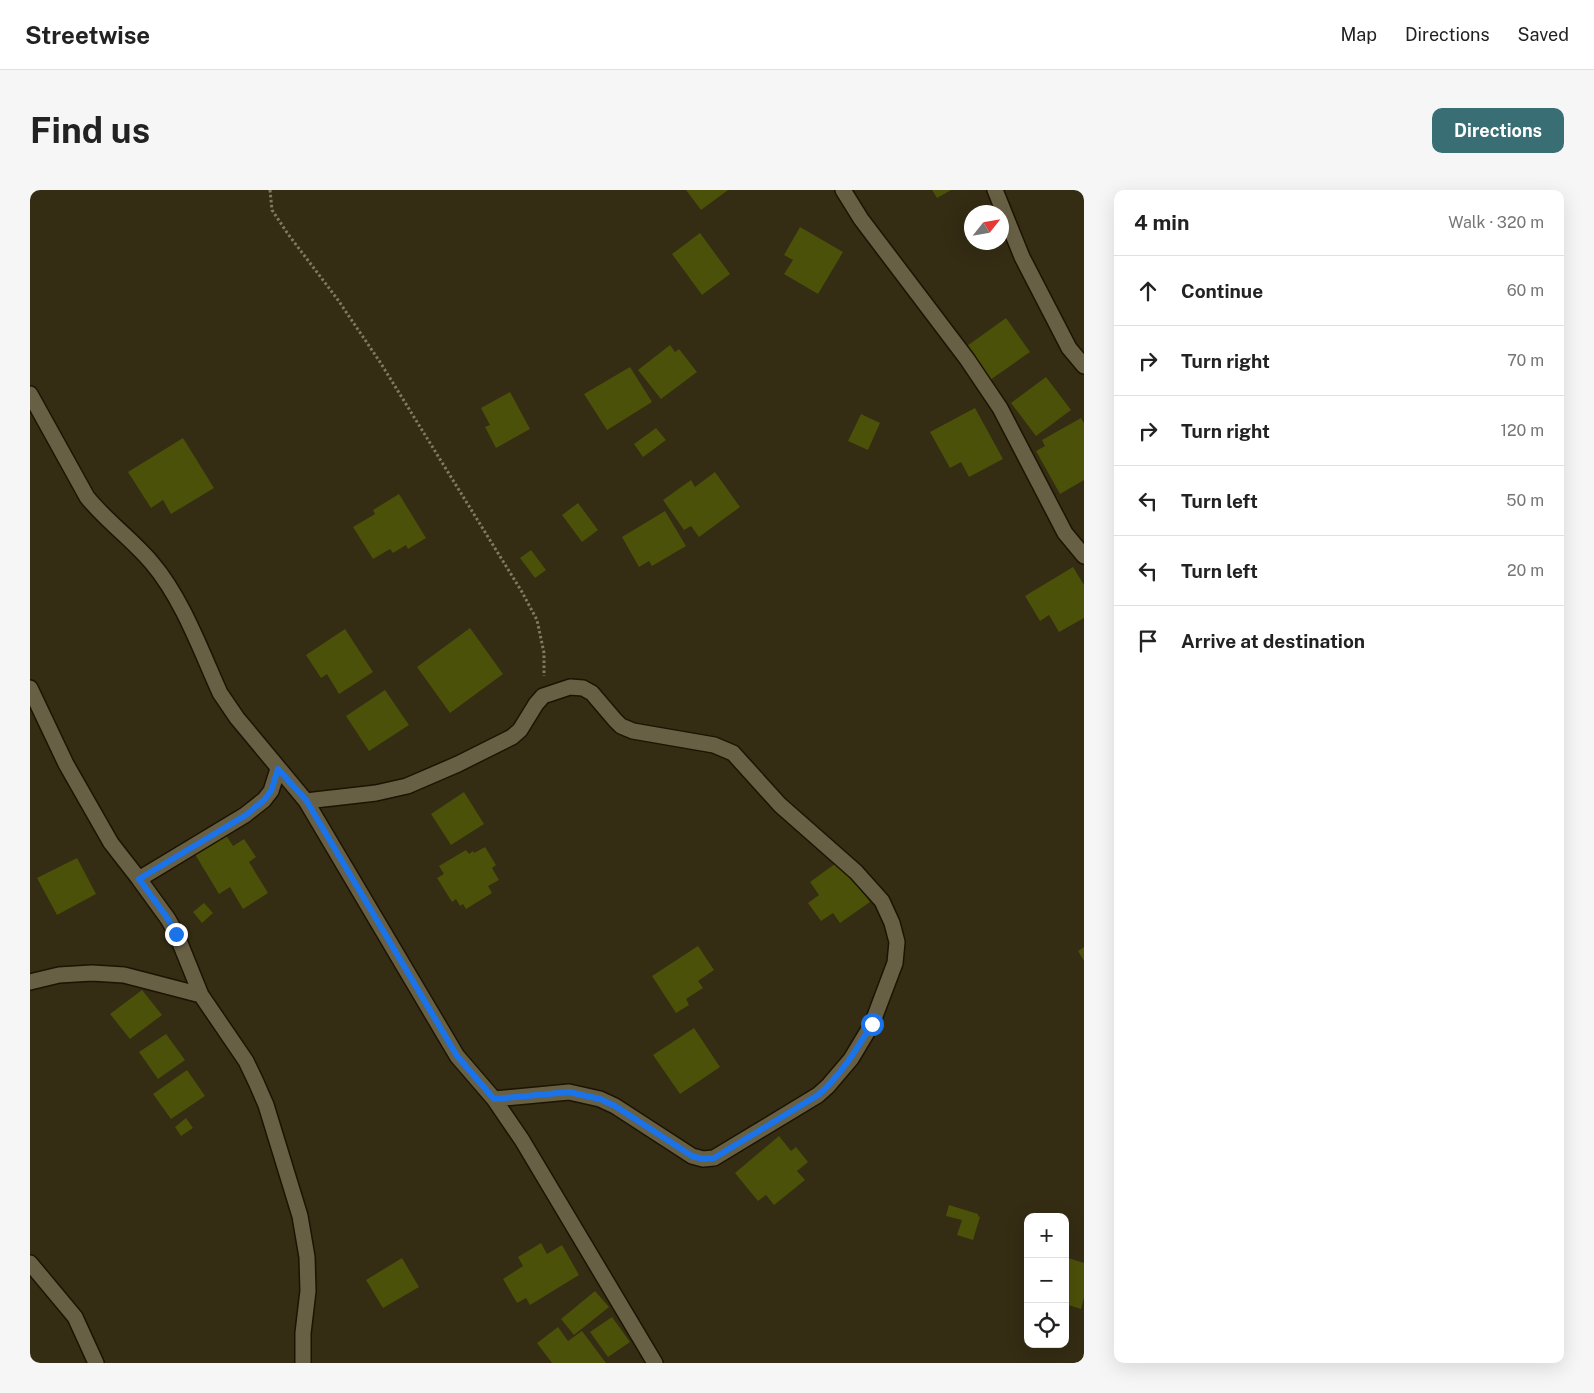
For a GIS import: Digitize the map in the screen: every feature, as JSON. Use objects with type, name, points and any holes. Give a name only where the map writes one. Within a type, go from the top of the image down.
[{"type":"street","points":[[843,190],[861,219],[967,359],[1000,408],[1065,533],[1084,556]]},
{"type":"street","points":[[995,190],[1022,256],[1069,348],[1084,366]]},
{"type":"street","points":[[30,394],[87,497],[152,563],[164,580],[178,603],[224,698],[237,718],[306,800],[457,1056],[494,1099],[522,1140],[655,1363]]},
{"type":"street","points":[[306,800],[396,790],[458,764],[512,736],[520,730],[536,704],[544,696],[570,687],[582,688],[592,693],[622,726],[633,731],[714,745],[733,753],[780,805],[856,872],[882,901],[892,923],[897,942],[895,963],[872,1024],[851,1059],[818,1095],[714,1158],[703,1159],[692,1156],[615,1106],[584,1094],[569,1092],[494,1099]]},
{"type":"street","points":[[30,688],[66,764],[111,843],[168,919],[201,995],[246,1061],[266,1105],[300,1216],[307,1257],[308,1291],[303,1333],[303,1363]]},
{"type":"street","points":[[139,879],[246,815],[264,800],[271,791],[278,769]]},
{"type":"street","points":[[30,982],[60,975],[92,973],[124,975],[201,995]]},
{"type":"street","points":[[30,1263],[75,1317],[96,1363]]},
{"type":"path","points":[[270,190],[272,210],[338,300],[380,362],[522,592],[536,620],[544,653],[544,696]]},
{"type":"building","points":[[686,190],[728,190],[701,210]]},
{"type":"building","points":[[932,190],[951,190],[937,198]]},
{"type":"building","points":[[800,227],[843,252],[818,294],[784,274],[793,260],[784,255]]},
{"type":"building","points":[[700,233],[730,274],[702,295],[672,254]]},
{"type":"building","points":[[1006,318],[1030,352],[990,380],[967,346]]},
{"type":"building","points":[[670,345],[675,352],[679,349],[697,372],[661,399],[638,370]]},
{"type":"building","points":[[630,367],[652,402],[607,430],[584,394]]},
{"type":"building","points":[[1046,377],[1071,410],[1036,436],[1011,403]]},
{"type":"building","points":[[510,392],[530,429],[496,448],[485,427],[490,425],[481,408]]},
{"type":"building","points":[[975,408],[1003,459],[969,477],[961,462],[950,468],[930,432]]},
{"type":"building","points":[[861,414],[880,423],[868,450],[848,441]]},
{"type":"building","points":[[1081,418],[1084,423],[1084,480],[1060,494],[1036,451],[1045,446],[1042,440]]},
{"type":"building","points":[[656,428],[666,440],[643,457],[634,444]]},
{"type":"building","points":[[183,438],[214,488],[171,514],[163,500],[151,508],[128,472]]},
{"type":"building","points":[[715,472],[740,507],[699,537],[691,526],[684,530],[663,500],[691,480],[695,487]]},
{"type":"building","points":[[399,494],[426,538],[408,549],[406,545],[393,553],[390,549],[373,559],[353,527],[375,514],[373,510]]},
{"type":"building","points":[[578,503],[598,530],[582,542],[562,515]]},
{"type":"building","points":[[665,511],[686,546],[652,566],[649,561],[639,567],[622,537]]},
{"type":"building","points":[[531,550],[546,570],[535,578],[520,558]]},
{"type":"building","points":[[1073,567],[1084,585],[1084,618],[1059,632],[1049,615],[1040,621],[1025,596]]},
{"type":"building","points":[[470,628],[503,674],[450,713],[417,667]]},
{"type":"building","points":[[345,629],[373,672],[339,694],[327,674],[321,678],[306,655]]},
{"type":"building","points":[[385,690],[409,725],[369,751],[346,716]]},
{"type":"building","points":[[464,792],[484,824],[451,845],[431,814]]},
{"type":"building","points":[[224,832],[233,846],[244,839],[256,857],[249,862],[268,893],[243,909],[230,887],[219,894],[193,851]]},
{"type":"building","points":[[485,847],[496,865],[492,868],[499,880],[488,886],[492,893],[466,909],[463,904],[460,906],[456,899],[452,902],[437,878],[444,874],[439,866],[466,850],[469,854]]},
{"type":"building","points":[[77,858],[96,894],[57,915],[37,878]]},
{"type":"building","points":[[839,861],[870,902],[840,923],[833,913],[821,921],[808,903],[819,895],[810,882]]},
{"type":"building","points":[[204,903],[213,913],[202,923],[193,912]]},
{"type":"building","points":[[698,946],[714,970],[698,981],[703,988],[686,999],[689,1005],[676,1013],[652,976]]},
{"type":"building","points":[[1084,947],[1084,961],[1078,951]]},
{"type":"building","points":[[142,990],[162,1015],[130,1039],[110,1014]]},
{"type":"building","points":[[694,1028],[720,1067],[680,1094],[653,1055]]},
{"type":"building","points":[[166,1034],[185,1060],[158,1079],[139,1052]]},
{"type":"building","points":[[187,1070],[205,1096],[171,1119],[153,1094]]},
{"type":"building","points":[[186,1118],[193,1128],[181,1136],[175,1127]]},
{"type":"building","points":[[779,1136],[791,1151],[796,1147],[808,1162],[797,1171],[805,1180],[774,1205],[766,1195],[758,1201],[735,1173]]},
{"type":"building","points":[[949,1205],[978,1214],[980,1217],[973,1240],[957,1235],[962,1220],[946,1216]]},
{"type":"building","points":[[541,1243],[547,1254],[562,1245],[579,1275],[530,1305],[526,1298],[517,1303],[503,1279],[523,1266],[518,1257]]},
{"type":"building","points":[[402,1258],[419,1287],[383,1308],[366,1280]]},
{"type":"building","points":[[1069,1258],[1084,1263],[1084,1297],[1081,1309],[1069,1305]]},
{"type":"building","points":[[595,1291],[609,1307],[574,1335],[561,1319]]},
{"type":"building","points":[[612,1317],[630,1342],[608,1357],[590,1332]]},
{"type":"building","points":[[558,1327],[568,1341],[582,1331],[606,1363],[552,1363],[537,1343]]},
{"type":"route","points":[[176,934],[168,919],[139,879],[246,815],[264,800],[271,791],[278,769],[306,800],[457,1056],[494,1099],[569,1092],[584,1094],[615,1106],[692,1156],[703,1159],[714,1158],[818,1095],[851,1059],[872,1024]]}]
